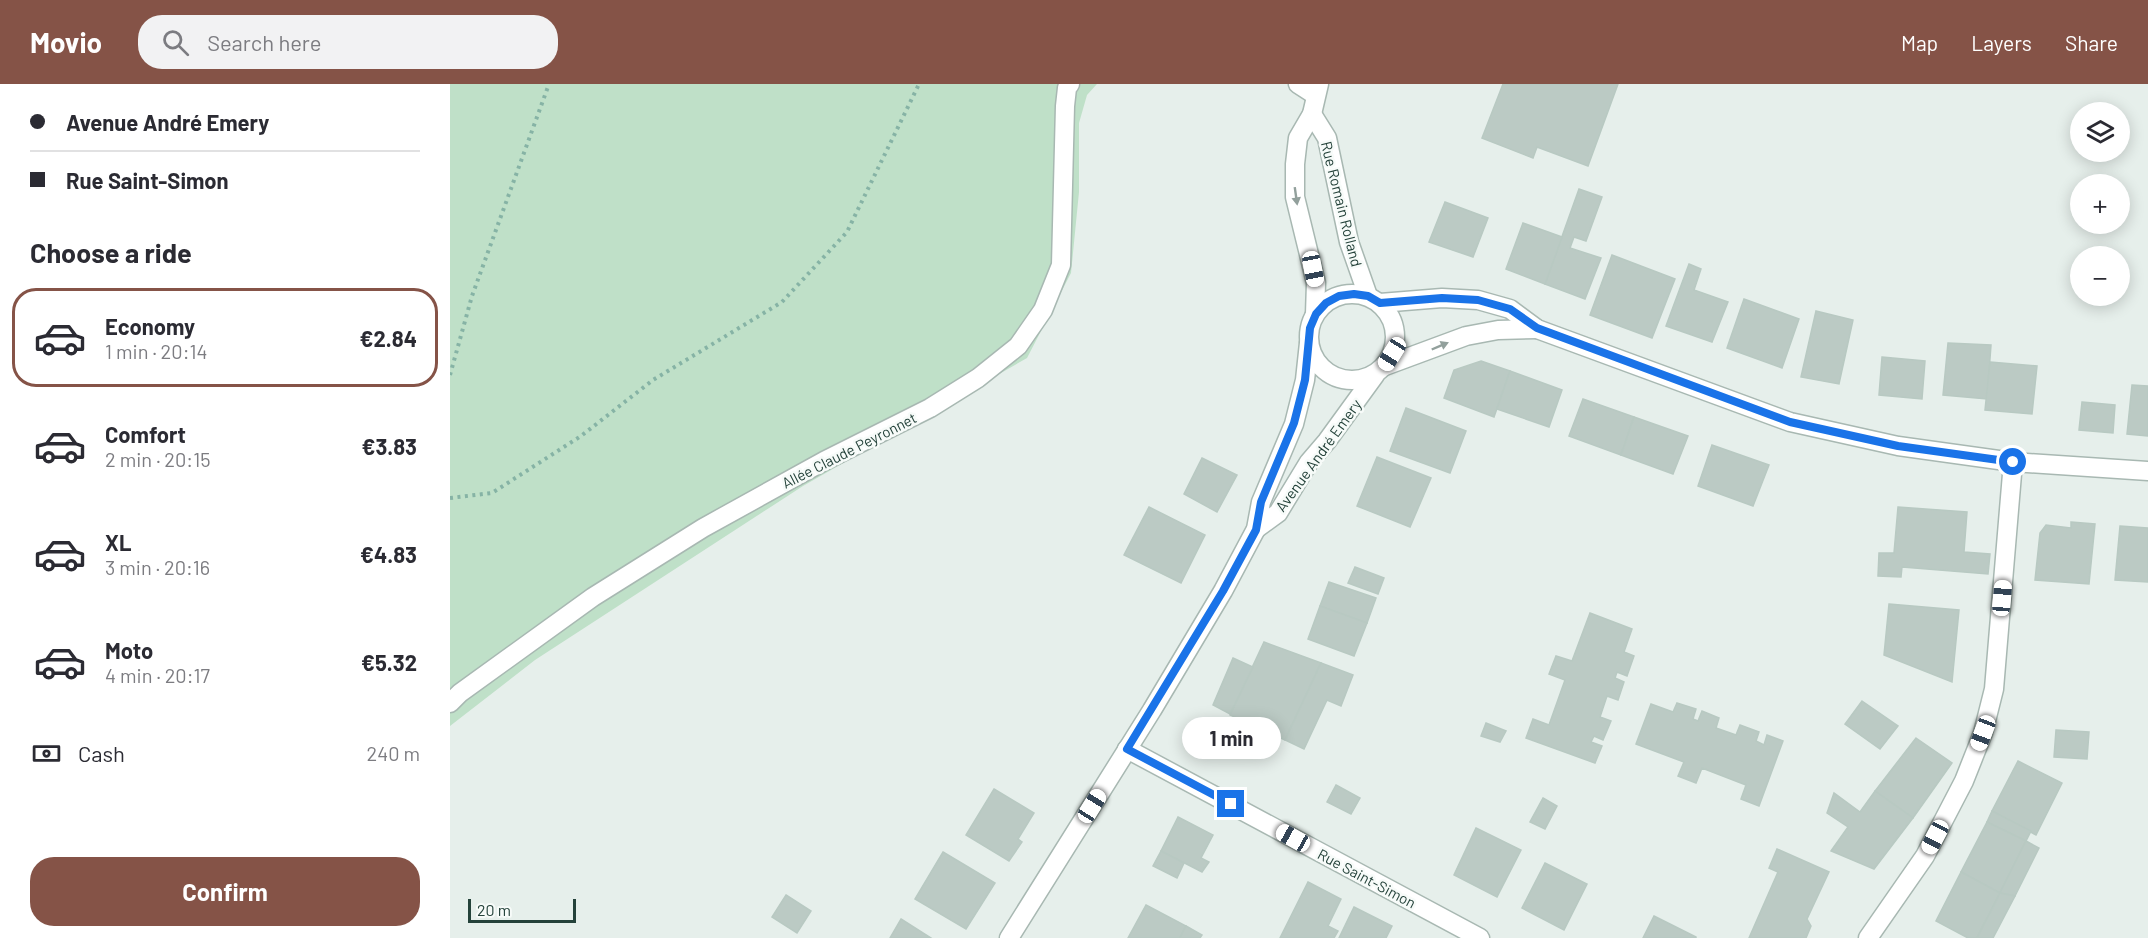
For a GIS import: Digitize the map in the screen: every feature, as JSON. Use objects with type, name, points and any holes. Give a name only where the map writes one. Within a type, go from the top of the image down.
[{"type":"street","name":"Allée Claude Peyronnet","points":[[450,702],[593,597],[703,528],[824,461],[930,408],[978,378],[1018,346],[1043,310],[1061,265],[1065,106],[1067,88],[1070,84]]},
{"type":"street","points":[[1298,84],[1317,89]]},
{"type":"street","name":"Rue Romain Rolland","points":[[1316,314],[1316,283],[1295,196],[1294,164],[1298,138],[1312,114],[1317,89]]},
{"type":"street","name":"Rue Romain Rolland","points":[[1312,114],[1326,138],[1349,242],[1374,300]]},
{"type":"street","points":[[1537,328],[1498,330],[1466,336],[1362,379],[1348,381],[1335,377],[1322,369],[1313,357],[1309,343],[1310,328],[1316,314],[1326,303],[1339,296],[1354,294],[1374,300],[1442,298],[1478,300],[1510,309],[1537,328],[1790,422],[1898,446],[2013,462],[2148,471]]},
{"type":"street","points":[[1374,300],[1389,314],[1395,334],[1392,354],[1380,370]]},
{"type":"street","name":"Avenue André Emery","points":[[1009,938],[1223,591],[1256,530],[1261,502],[1294,423],[1305,380],[1309,343]]},
{"type":"street","name":"Avenue André Emery","points":[[1256,530],[1278,513],[1309,462],[1340,425],[1380,370]]},
{"type":"street","points":[[1868,938],[1925,856],[1964,781],[1983,733],[1994,689],[2013,462]]},
{"type":"street","name":"Rue Saint-Simon","points":[[1127,749],[1480,938]]},
{"type":"path","points":[[450,375],[472,296],[549,84]]},
{"type":"path","points":[[450,498],[492,493],[581,436],[653,380],[782,302],[847,232],[919,84]]},
{"type":"green space","points":[[450,84],[1097,84],[1087,95],[1079,123],[1079,192],[1071,273],[1027,358],[803,486],[535,660],[450,726]]},
{"type":"building","points":[[1503,84],[1618,84],[1588,166],[1537,147],[1533,158],[1482,138]]},
{"type":"building","points":[[1579,189],[1602,197],[1586,241],[1574,237],[1570,248],[1601,258],[1585,299],[1545,284]]},
{"type":"building","points":[[1445,202],[1488,218],[1473,257],[1429,242]]},
{"type":"building","points":[[1523,223],[1562,237],[1545,284],[1506,269]]},
{"type":"building","points":[[1612,255],[1675,279],[1652,338],[1590,315]]},
{"type":"building","points":[[1689,264],[1701,269],[1694,290],[1728,302],[1712,342],[1666,326]]},
{"type":"building","points":[[1744,299],[1799,319],[1782,368],[1727,348]]},
{"type":"building","points":[[1816,311],[1853,320],[1839,384],[1801,377]]},
{"type":"building","points":[[1948,343],[1991,345],[1987,399],[1943,395]]},
{"type":"building","points":[[1882,357],[1925,361],[1922,399],[1879,395]]},
{"type":"building","points":[[1481,361],[1510,371],[1494,417],[1444,398],[1454,370]]},
{"type":"building","points":[[1990,362],[2037,366],[2032,414],[1985,410]]},
{"type":"building","points":[[1510,371],[1562,390],[1549,427],[1497,409]]},
{"type":"building","points":[[2132,385],[2148,386],[2148,436],[2127,434]]},
{"type":"building","points":[[1583,399],[1634,417],[1621,455],[1569,436]]},
{"type":"building","points":[[2082,402],[2115,405],[2113,433],[2079,430]]},
{"type":"building","points":[[1406,408],[1466,431],[1450,473],[1390,451]]},
{"type":"building","points":[[1634,417],[1688,436],[1673,474],[1621,455]]},
{"type":"building","points":[[1712,445],[1769,465],[1753,506],[1698,486]]},
{"type":"building","points":[[1377,457],[1431,478],[1410,527],[1357,506]]},
{"type":"building","points":[[1202,458],[1237,475],[1217,512],[1184,494]]},
{"type":"building","points":[[1149,507],[1205,535],[1181,583],[1124,555]]},
{"type":"building","points":[[1898,507],[1967,512],[1964,552],[1990,554],[1988,574],[1902,567],[1901,577],[1878,576],[1879,553],[1894,553]]},
{"type":"building","points":[[2071,522],[2095,524],[2089,584],[2035,580],[2040,533],[2046,525],[2071,528]]},
{"type":"building","points":[[2120,526],[2148,528],[2148,582],[2115,580]]},
{"type":"building","points":[[1355,567],[1384,578],[1378,594],[1348,583]]},
{"type":"building","points":[[1329,582],[1376,598],[1367,623],[1320,606]]},
{"type":"building","points":[[1889,604],[1959,610],[1952,682],[1884,655]]},
{"type":"building","points":[[1320,606],[1367,623],[1354,656],[1308,639]]},
{"type":"building","points":[[1590,613],[1632,629],[1624,652],[1634,656],[1627,676],[1617,672],[1615,678],[1624,682],[1618,700],[1607,696],[1600,717],[1611,721],[1603,740],[1594,736],[1591,742],[1602,746],[1595,763],[1526,738],[1533,719],[1549,725],[1565,680],[1549,674],[1556,656],[1572,661]]},
{"type":"building","points":[[1264,642],[1321,663],[1285,740],[1230,715]]},
{"type":"building","points":[[1233,658],[1253,667],[1230,714],[1213,705]]},
{"type":"building","points":[[1321,663],[1353,675],[1341,706],[1327,700],[1304,749],[1285,740]]},
{"type":"building","points":[[1862,701],[1898,726],[1880,749],[1845,724]]},
{"type":"building","points":[[1677,703],[1696,709],[1693,719],[1698,721],[1702,711],[1719,718],[1716,728],[1736,735],[1740,725],[1759,732],[1756,741],[1764,745],[1767,735],[1783,741],[1759,806],[1741,799],[1746,785],[1702,768],[1696,783],[1678,776],[1684,762],[1636,744],[1651,704],[1673,712]]},
{"type":"building","points":[[1486,723],[1506,731],[1500,742],[1481,736]]},
{"type":"building","points":[[2056,730],[2089,732],[2087,759],[2054,757]]},
{"type":"building","points":[[1916,738],[1952,763],[1913,818],[1875,791]]},
{"type":"building","points":[[2018,761],[2062,783],[2036,835],[1992,811]]},
{"type":"building","points":[[1336,785],[1360,798],[1351,814],[1327,802]]},
{"type":"building","points":[[994,789],[1034,813],[1018,839],[1022,842],[1009,861],[966,835]]},
{"type":"building","points":[[1875,791],[1913,818],[1874,869],[1831,851],[1848,827],[1827,813],[1834,793],[1860,812]]},
{"type":"building","points":[[1543,798],[1557,806],[1545,829],[1530,822]]},
{"type":"building","points":[[1992,811],[2031,831],[2026,841],[1987,822]]},
{"type":"building","points":[[1178,817],[1213,835],[1201,858],[1209,862],[1202,872],[1161,851]]},
{"type":"building","points":[[1987,822],[2026,841],[2000,893],[1961,872]]},
{"type":"building","points":[[1476,828],[1521,850],[1497,897],[1454,875]]},
{"type":"building","points":[[2026,841],[2039,848],[2015,896],[2000,893]]},
{"type":"building","points":[[1777,849],[1829,872],[1807,919],[1811,926],[1806,938],[1749,938],[1778,872],[1769,868]]},
{"type":"building","points":[[1161,851],[1184,863],[1177,878],[1153,866]]},
{"type":"building","points":[[943,852],[995,883],[966,929],[915,899]]},
{"type":"building","points":[[1545,863],[1587,884],[1564,930],[1522,908]]},
{"type":"building","points":[[1961,872],[2000,893],[1977,938],[1968,938],[1936,921]]},
{"type":"building","points":[[1308,882],[1341,899],[1328,926],[1338,931],[1334,938],[1280,938]]},
{"type":"building","points":[[2000,893],[2015,896],[1993,938],[1977,938]]},
{"type":"building","points":[[786,895],[811,911],[797,933],[772,917]]},
{"type":"building","points":[[1146,905],[1186,926],[1180,938],[1128,938]]},
{"type":"building","points":[[1354,907],[1392,926],[1386,938],[1339,938]]},
{"type":"building","points":[[1654,916],[1696,937],[1696,938],[1643,938]]},
{"type":"building","points":[[901,919],[931,938],[890,938]]},
{"type":"building","points":[[1186,926],[1202,935],[1200,938],[1180,938]]},
{"type":"route","points":[[1231,804],[1127,749],[1223,591],[1256,530],[1261,502],[1294,423],[1305,380],[1310,328],[1316,314],[1326,303],[1339,296],[1354,294],[1368,296],[1380,303],[1442,298],[1478,300],[1510,309],[1537,328],[1790,422],[1898,446],[2013,462]]}]
